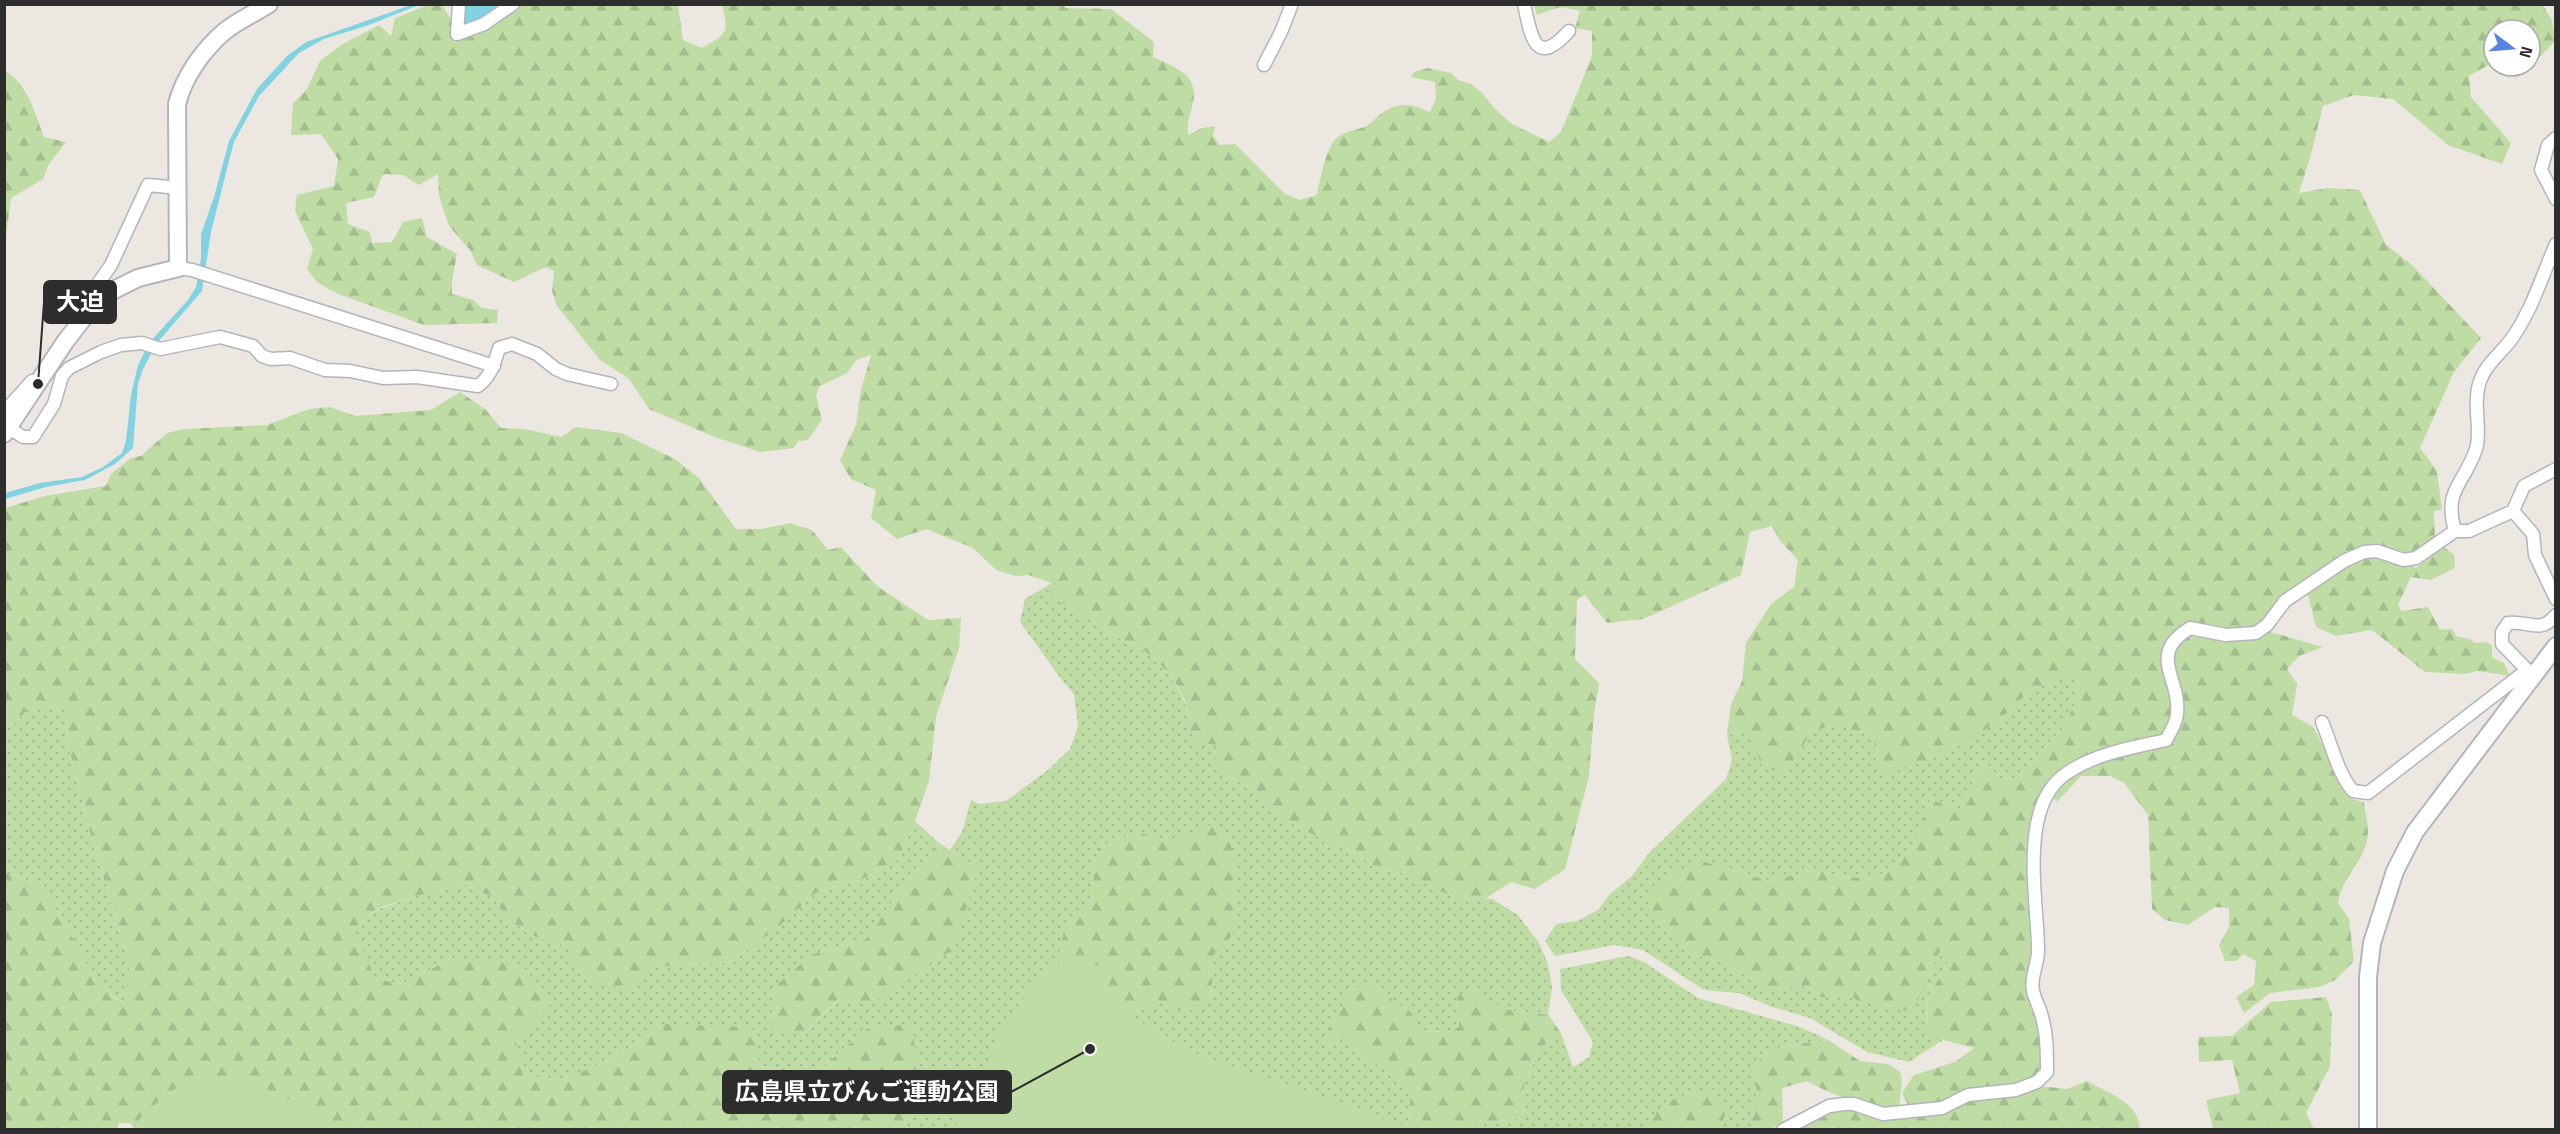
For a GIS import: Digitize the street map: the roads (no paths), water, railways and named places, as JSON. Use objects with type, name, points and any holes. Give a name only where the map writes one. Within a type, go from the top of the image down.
[{"type":"street","points":[[178,268],[177,104],[182,85],[196,64],[226,30],[269,4]]},
{"type":"street","points":[[459,4],[457,34],[484,24],[513,4]]},
{"type":"street","points":[[1264,65],[1292,4]]},
{"type":"street","points":[[1524,4],[1532,40],[1538,47],[1545,49],[1557,45],[1569,31]]},
{"type":"street","points":[[2556,138],[2548,145],[2542,158],[2541,170],[2556,199]]},
{"type":"street","points":[[4,412],[37,375],[111,264],[147,185],[179,188]]},
{"type":"street","points":[[2455,531],[2450,514],[2450,502],[2477,448],[2476,394],[2481,377],[2490,362],[2510,340],[2523,318],[2556,244]]},
{"type":"street","points":[[494,366],[192,270],[178,268],[138,278],[106,294],[92,307],[65,342],[6,429],[23,437],[33,437],[54,404],[62,376],[69,368],[101,352],[121,345],[142,343],[160,349],[220,337],[252,346],[262,356],[271,359],[290,358],[325,370],[350,371],[383,378],[417,376],[478,386],[486,379],[494,366],[499,348],[512,344],[537,354],[556,369],[567,374],[611,384]]},
{"type":"street","points":[[1783,1130],[1829,1106],[1854,1104],[1883,1113],[1921,1111],[1942,1108],[1968,1095],[2016,1090],[2037,1082],[2048,1072],[2042,1016],[2033,991],[2032,977],[2038,954],[2033,845],[2038,822],[2048,792],[2065,774],[2114,752],[2166,740],[2174,727],[2177,711],[2167,659],[2169,646],[2179,635],[2190,628],[2226,635],[2256,633],[2267,625],[2285,601],[2344,561],[2364,552],[2377,551],[2404,560],[2416,558],[2455,531],[2469,531],[2513,510],[2524,486],[2556,469]]},
{"type":"street","points":[[2513,510],[2533,534],[2535,555],[2556,599]]},
{"type":"street","points":[[2530,673],[2502,644],[2502,632],[2508,623],[2516,622],[2538,627],[2549,623],[2556,615]]},
{"type":"street","points":[[2368,1130],[2368,977],[2372,943],[2395,871],[2415,832],[2530,673],[2556,646]]},
{"type":"street","points":[[2322,722],[2342,778],[2353,791],[2368,793],[2530,673]]},
{"type":"water","points":[[411,5],[419,5],[369,25],[324,39],[299,53],[259,96],[234,142],[211,232],[202,291],[157,343],[143,369],[138,384],[133,448],[115,464],[85,480],[46,487],[5,499],[5,493],[40,483],[82,477],[103,467],[122,453],[138,365],[149,343],[188,300],[196,287],[201,258],[201,234],[229,141],[257,89],[287,56],[306,42]]},
{"type":"water","points":[[463,5],[500,5],[483,17],[464,24]]},
{"type":"place","name":"大迫","points":[[38,384]]},
{"type":"place","name":"広島県立びんご運動公園","points":[[1090,1049]]}]
